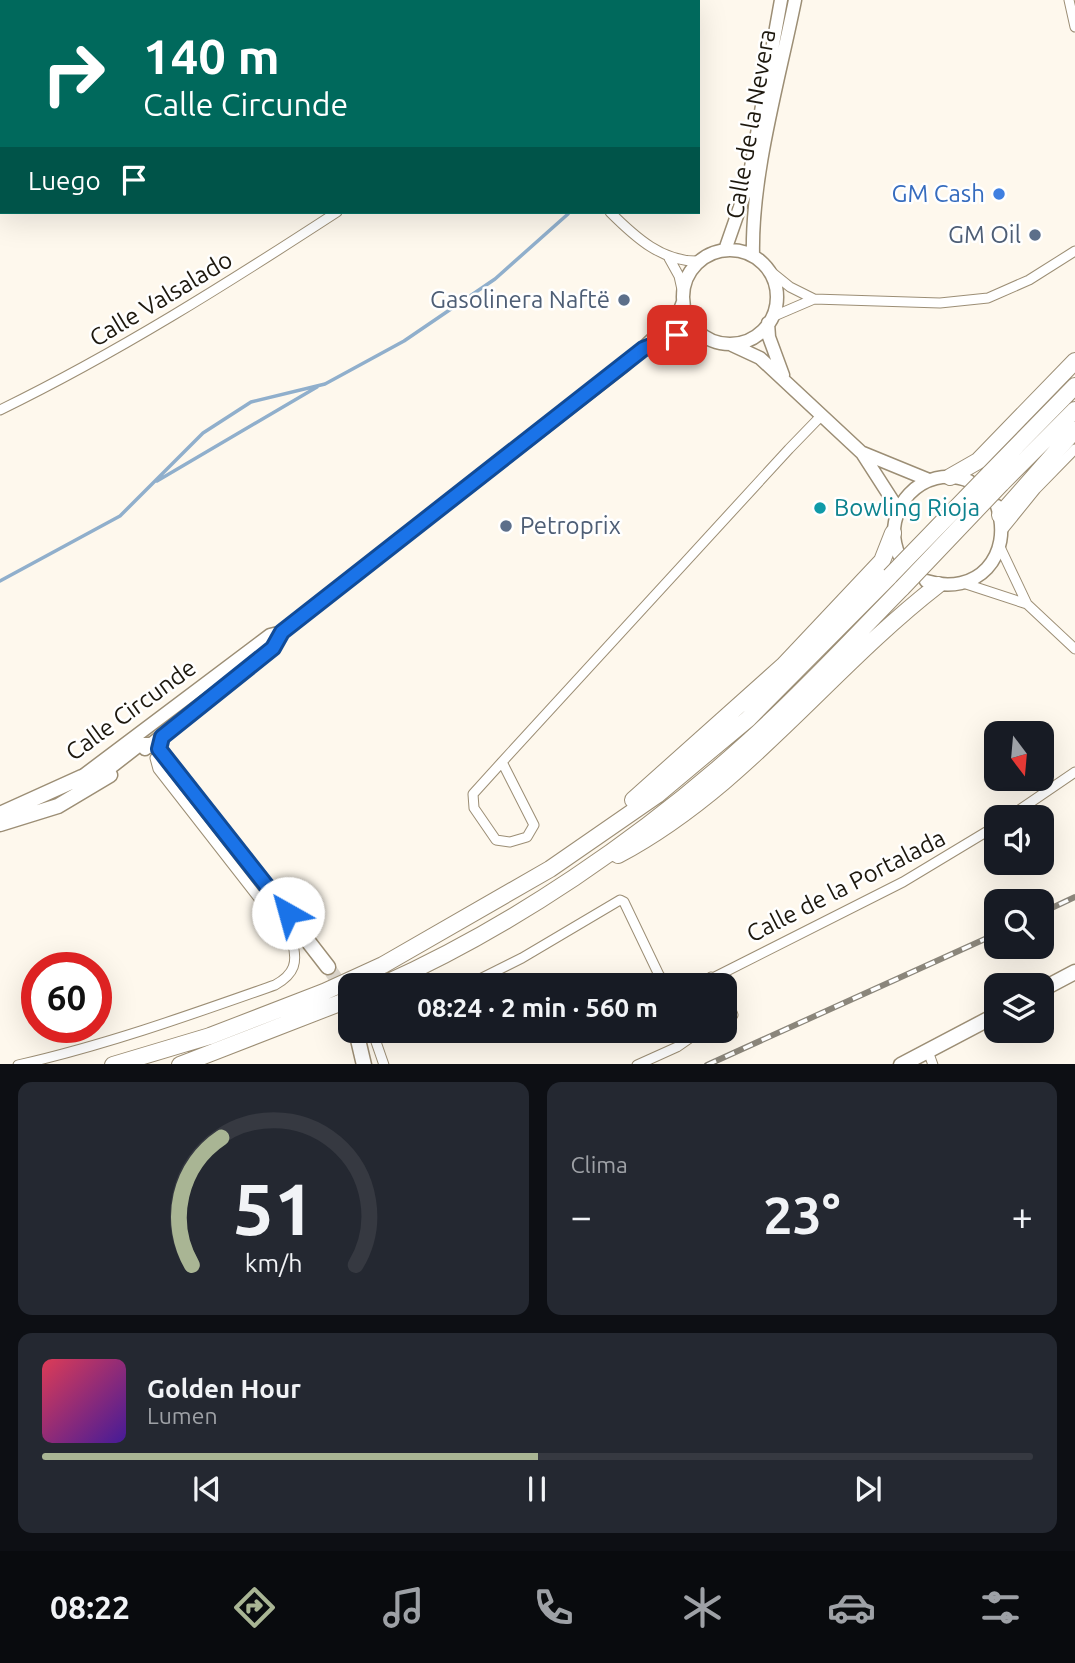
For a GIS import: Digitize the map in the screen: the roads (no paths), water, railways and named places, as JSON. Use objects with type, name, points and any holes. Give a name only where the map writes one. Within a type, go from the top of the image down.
[{"type":"highway","points":[[950,477],[978,461],[1075,361]]},
{"type":"highway","points":[[579,876],[747,742],[902,589],[1075,386]]},
{"type":"highway","points":[[116,1064],[211,1035],[324,992],[383,965],[551,869],[610,829],[691,767],[780,690],[890,576],[1075,410]]},
{"type":"highway","points":[[1000,517],[1075,430]]},
{"type":"highway","points":[[512,890],[647,789],[784,665],[882,561],[893,533]]},
{"type":"highway","points":[[406,973],[463,944],[649,838],[706,796],[789,724],[932,583]]},
{"type":"highway","points":[[183,1064],[338,1004]]},
{"type":"main road","name":"Calle de la Nevera","points":[[724,250],[748,184],[782,0]]},
{"type":"main road","name":"Calle de la Nevera","points":[[754,256],[752,224],[758,186],[795,0]]},
{"type":"main road","points":[[786,382],[769,337],[770,320],[777,295],[769,271],[754,256],[724,250],[700,261],[691,270],[683,298],[687,315],[703,335],[760,358],[862,453],[898,509]]},
{"type":"main road","name":"Calle Circunde","points":[[0,824],[58,806],[153,751],[273,648],[282,632],[643,349],[678,314],[683,298]]},
{"type":"main road","points":[[729,344],[755,337],[770,320]]},
{"type":"main road","name":"Calle Circunde","points":[[643,349],[677,335],[693,332],[703,335]]},
{"type":"main road","points":[[862,453],[929,480]]},
{"type":"main road","points":[[899,555],[893,533],[898,509],[911,492],[929,480],[950,477],[969,481]]},
{"type":"main road","points":[[932,583],[963,583],[979,576],[992,563],[1000,547],[1000,517]]},
{"type":"main road","name":"Calle Circunde","points":[[0,814],[82,777],[270,635],[282,632]]},
{"type":"main road","points":[[153,751],[154,734],[186,707],[198,690]]},
{"type":"main road","points":[[82,777],[102,773],[138,745],[153,751],[328,967]]},
{"type":"main road","points":[[1054,983],[1075,972]]},
{"type":"main road","points":[[905,1064],[931,1058],[984,1023]]},
{"type":"main road","points":[[354,1043],[355,1064]]},
{"type":"main road","points":[[360,1045],[364,1064]]},
{"type":"street","points":[[1069,0],[1075,27]]},
{"type":"street","name":"Calle Valsalado","points":[[0,410],[67,377],[253,267],[334,214]]},
{"type":"street","points":[[612,214],[629,230],[669,258],[679,276],[683,298]]},
{"type":"street","points":[[769,271],[790,287],[814,299],[968,302],[1008,291],[1075,251]]},
{"type":"street","points":[[669,258],[700,261]]},
{"type":"street","points":[[770,320],[814,299]]},
{"type":"street","points":[[502,762],[534,825],[527,837],[510,842],[496,840],[474,808],[473,794],[502,762],[821,416]]},
{"type":"street","points":[[1000,517],[1036,489],[1075,449]]},
{"type":"street","points":[[1000,547],[1027,604],[1075,649]]},
{"type":"street","points":[[963,583],[1027,604]]},
{"type":"street","points":[[23,1064],[75,1053],[141,1032],[275,985],[290,977],[296,955],[292,941],[158,769],[153,751]]},
{"type":"street","points":[[1027,805],[1075,772]]},
{"type":"street","name":"Calle de la Portalada","points":[[719,973],[903,882],[984,833]]},
{"type":"street","points":[[492,973],[620,900],[624,902],[658,973]]},
{"type":"street","points":[[376,1043],[384,1064]]},
{"type":"street","points":[[639,1064],[683,1043]]},
{"type":"waterway","points":[[0,581],[120,516],[203,433],[251,402],[325,384],[404,341],[495,279],[568,214]]},
{"type":"waterway","points":[[157,481],[317,387]]},
{"type":"tunnel","points":[[328,967],[338,982]]},
{"type":"railway","points":[[1054,907],[1075,897]]},
{"type":"railway","points":[[709,1064],[984,939]]},
{"type":"place","name":"GM Cash","points":[[999,194]]},
{"type":"place","name":"GM Oil","points":[[1035,235]]},
{"type":"place","name":"Gasolinera Naftë","points":[[624,300]]},
{"type":"place","name":"Bowling Rioja","points":[[820,508]]},
{"type":"place","name":"Petroprix","points":[[506,526]]}]
